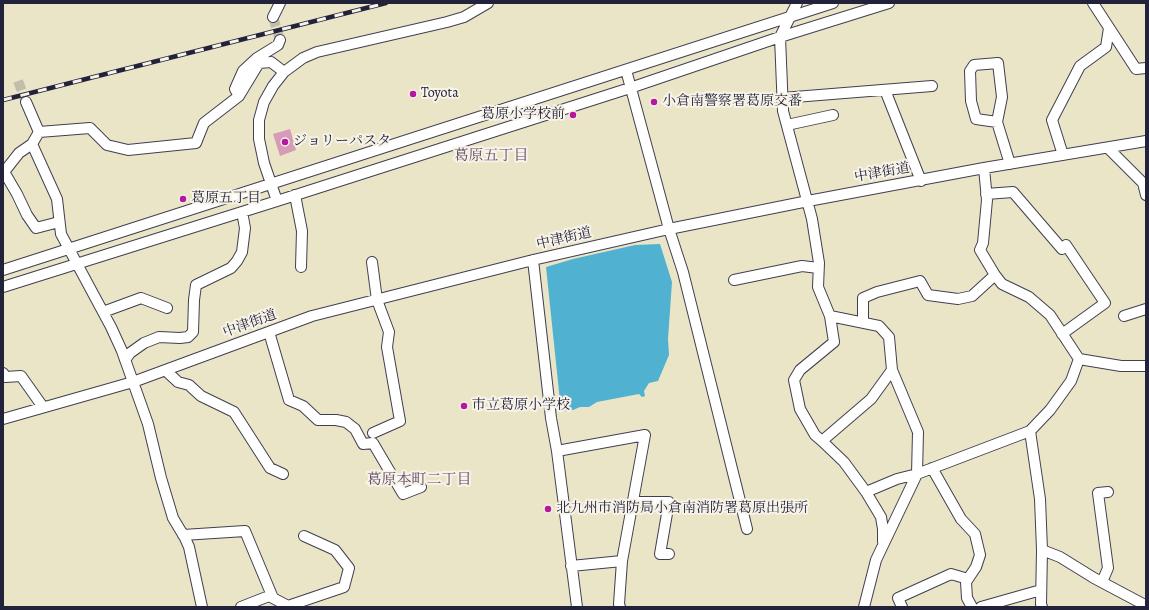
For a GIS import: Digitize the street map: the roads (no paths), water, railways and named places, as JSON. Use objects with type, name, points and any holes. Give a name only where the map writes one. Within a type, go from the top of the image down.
[{"type":"street","points":[[273,17],[280,3]]},
{"type":"street","points":[[277,201],[264,163],[259,139],[259,120],[264,102],[273,86],[284,72],[303,58],[317,52],[447,22],[464,17],[488,3]]},
{"type":"street","points":[[796,3],[780,36],[783,111],[812,219],[818,268],[818,287],[830,316],[834,342],[800,370],[794,380],[800,409],[815,435],[844,462],[866,492],[881,517],[883,546]]},
{"type":"street","points":[[3,270],[833,3]]},
{"type":"street","points":[[3,287],[630,88],[780,36],[889,3]]},
{"type":"street","points":[[1093,3],[1136,69],[1146,68]]},
{"type":"street","points":[[1063,154],[1052,120],[1080,66],[1106,47],[1109,28]]},
{"type":"street","points":[[239,96],[235,90],[243,71],[257,58],[278,46],[280,40]]},
{"type":"street","points":[[39,132],[90,128],[107,145],[128,150],[196,143],[204,123],[239,96],[259,63],[271,62],[284,72]]},
{"type":"street","points":[[997,122],[976,119],[971,101],[970,71],[974,65],[998,63],[1002,97],[997,122],[1010,164]]},
{"type":"street","points":[[626,70],[669,229],[683,272],[747,529]]},
{"type":"street","points":[[782,98],[932,86]]},
{"type":"street","points":[[885,90],[921,181]]},
{"type":"street","points":[[26,102],[39,132]]},
{"type":"street","points":[[787,125],[833,115]]},
{"type":"street","points":[[39,132],[32,144],[19,153],[4,171],[36,228],[59,222]]},
{"type":"street","name":"中津街道","points":[[3,419],[133,382],[312,316],[533,260],[669,229],[808,201],[984,168],[1146,141]]},
{"type":"street","points":[[32,144],[57,199],[61,234],[102,312],[111,326],[125,360],[148,424],[161,478],[173,518],[189,547],[202,607]]},
{"type":"street","points":[[1108,148],[1143,183],[1146,195]]},
{"type":"street","points":[[984,168],[987,200],[983,243],[980,250],[1002,284],[1029,297],[1050,316],[1079,359],[1121,366],[1146,366]]},
{"type":"street","points":[[986,194],[1013,192],[1062,249],[1066,245],[1105,303],[1062,334]]},
{"type":"street","points":[[295,195],[302,231],[301,267]]},
{"type":"street","points":[[125,360],[130,353],[144,343],[159,337],[188,337],[193,332],[196,285],[231,268],[242,252],[245,228],[242,212]]},
{"type":"street","points":[[533,260],[551,418],[557,451],[577,607]]},
{"type":"street","points":[[372,262],[377,300],[389,332],[386,347],[400,421],[373,434]]},
{"type":"street","points":[[734,280],[802,266],[818,268]]},
{"type":"street","points":[[863,323],[863,298],[877,292],[920,281],[928,295],[958,299],[972,296],[995,275]]},
{"type":"street","points":[[102,312],[141,298],[167,308]]},
{"type":"street","points":[[1124,316],[1146,309]]},
{"type":"street","points":[[830,316],[879,326],[889,337],[892,370],[918,432],[917,474],[876,560],[864,607]]},
{"type":"street","points":[[269,332],[289,400],[302,406],[318,420],[336,420],[346,422],[355,429],[363,444],[373,443],[403,494],[421,487]]},
{"type":"street","points":[[866,492],[897,479],[917,474],[1030,431],[1050,410],[1071,381],[1079,359]]},
{"type":"street","points":[[165,370],[178,382],[189,385],[201,396],[234,412],[270,468],[283,474]]},
{"type":"street","points":[[822,441],[871,399],[892,370]]},
{"type":"street","points":[[3,373],[5,377],[21,376],[43,407]]},
{"type":"street","points":[[1030,431],[1040,499],[1042,550],[1040,604],[1042,607]]},
{"type":"street","points":[[557,451],[646,435],[622,561],[620,607]]},
{"type":"street","points":[[932,468],[961,519],[976,534],[980,555],[976,567],[966,582],[967,598],[972,607]]},
{"type":"street","points":[[1102,582],[1108,568],[1098,493],[1108,492]]},
{"type":"street","points":[[633,502],[669,502],[660,554],[669,554]]},
{"type":"street","points":[[183,535],[245,531],[273,598]]},
{"type":"street","points":[[241,607],[269,596],[288,606],[344,587],[349,568],[335,550],[304,536]]},
{"type":"street","points":[[1042,550],[1060,557],[1143,604],[1145,607]]},
{"type":"street","points":[[571,566],[622,561]]},
{"type":"street","points":[[902,607],[898,598],[951,574],[968,579]]},
{"type":"street","points":[[980,607],[1041,590]]},
{"type":"water","points":[[660,244],[672,282],[668,339],[669,355],[658,381],[649,383],[644,391],[645,396],[642,397],[639,394],[597,402],[589,407],[580,407],[573,410],[561,411],[546,267],[573,259],[635,245]]},
{"type":"tunnel","points":[[273,17],[280,40]]},
{"type":"tunnel","points":[[18,81],[26,102]]},
{"type":"railway","points":[[3,100],[386,3]]},
{"type":"place","name":"Toyota","points":[[413,94]]},
{"type":"place","name":"小倉南警察署葛原交番","points":[[654,102]]},
{"type":"place","name":"葛原小学校前","points":[[573,115]]},
{"type":"place","name":"ジョリーパスタ","points":[[285,142]]},
{"type":"place","name":"葛原五丁目","points":[[183,199]]},
{"type":"place","name":"市立葛原小学校","points":[[464,406]]},
{"type":"place","name":"北九州市消防局小倉南消防署葛原出張所","points":[[548,509]]},
{"type":"district","name":"葛原五丁目","points":[[491,156]]},
{"type":"district","name":"葛原本町二丁目","points":[[419,480]]}]
